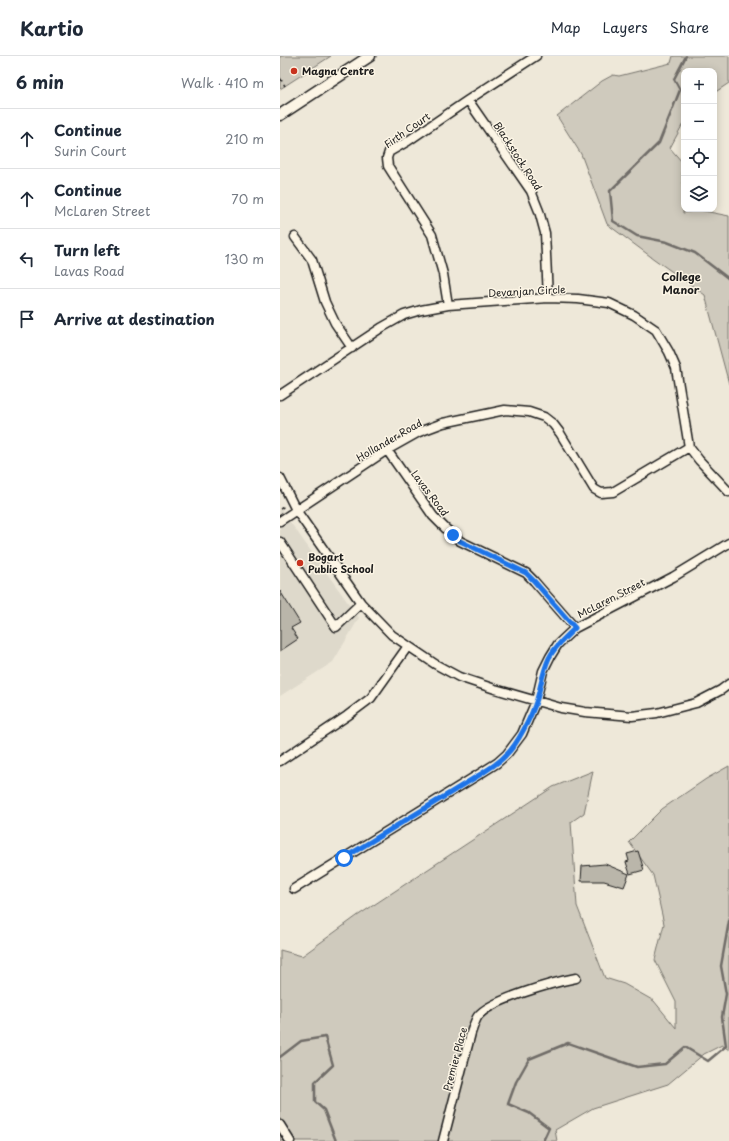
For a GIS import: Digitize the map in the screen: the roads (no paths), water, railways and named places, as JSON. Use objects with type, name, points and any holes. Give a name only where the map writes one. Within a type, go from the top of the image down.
[{"type":"main road","points":[[280,115],[370,56]]},
{"type":"street","name":"Firth Court","points":[[448,305],[443,274],[432,235],[388,166],[387,158],[389,152],[536,56]]},
{"type":"street","name":"Blackstock Road","points":[[468,100],[531,191],[539,211],[545,233],[548,298]]},
{"type":"street","points":[[295,236],[312,260],[325,302],[335,323],[352,348]]},
{"type":"street","name":"Devanjan Circle","points":[[280,395],[381,328],[404,316],[421,310],[448,305],[548,298],[578,299],[609,303],[634,315],[656,330],[669,352],[676,368],[689,446],[699,460],[729,492]]},
{"type":"street","name":"Hollander Road","points":[[280,521],[386,450],[419,432],[443,423],[505,410],[529,412],[544,417],[553,424],[560,432],[594,489],[601,494],[613,492],[689,446]]},
{"type":"street","name":"Lavas Road","points":[[386,450],[433,516],[446,529],[460,541],[526,573],[575,628]]},
{"type":"street","points":[[280,478],[296,510],[361,603],[392,635],[435,664],[459,676],[495,689],[561,708],[585,712],[632,716],[658,713],[696,703],[721,690],[729,684]]},
{"type":"street","points":[[280,542],[336,627],[361,603]]},
{"type":"street","name":"McLaren Street","points":[[294,889],[497,763],[507,754],[522,734],[536,701],[550,657],[558,644],[575,628],[673,577],[729,543]]},
{"type":"street","points":[[280,761],[371,698],[408,646]]},
{"type":"street","name":"Premier Place","points":[[443,1141],[471,1033],[478,1016],[498,1002],[557,982],[576,978]]},
{"type":"street","points":[[280,1125],[290,1141]]},
{"type":"waterway","points":[[686,56],[674,79],[680,90],[659,143],[610,191],[613,221],[637,236],[667,242],[695,253],[729,279]]},
{"type":"waterway","points":[[543,1141],[549,1128],[529,1113],[508,1104],[516,1082],[529,1059],[568,1043],[637,1067],[665,1064],[685,1047],[708,1061],[726,1046],[722,1017],[726,994],[721,966],[729,921]]},
{"type":"waterway","points":[[280,1057],[301,1041],[325,1037],[333,1065],[315,1082],[315,1102],[324,1110],[336,1141]]},
{"type":"place","name":"Magna Centre","points":[[294,71]]},
{"type":"place","name":"Bogart Public School","points":[[300,563]]},
{"type":"district","name":"College Manor","points":[[681,283]]}]
